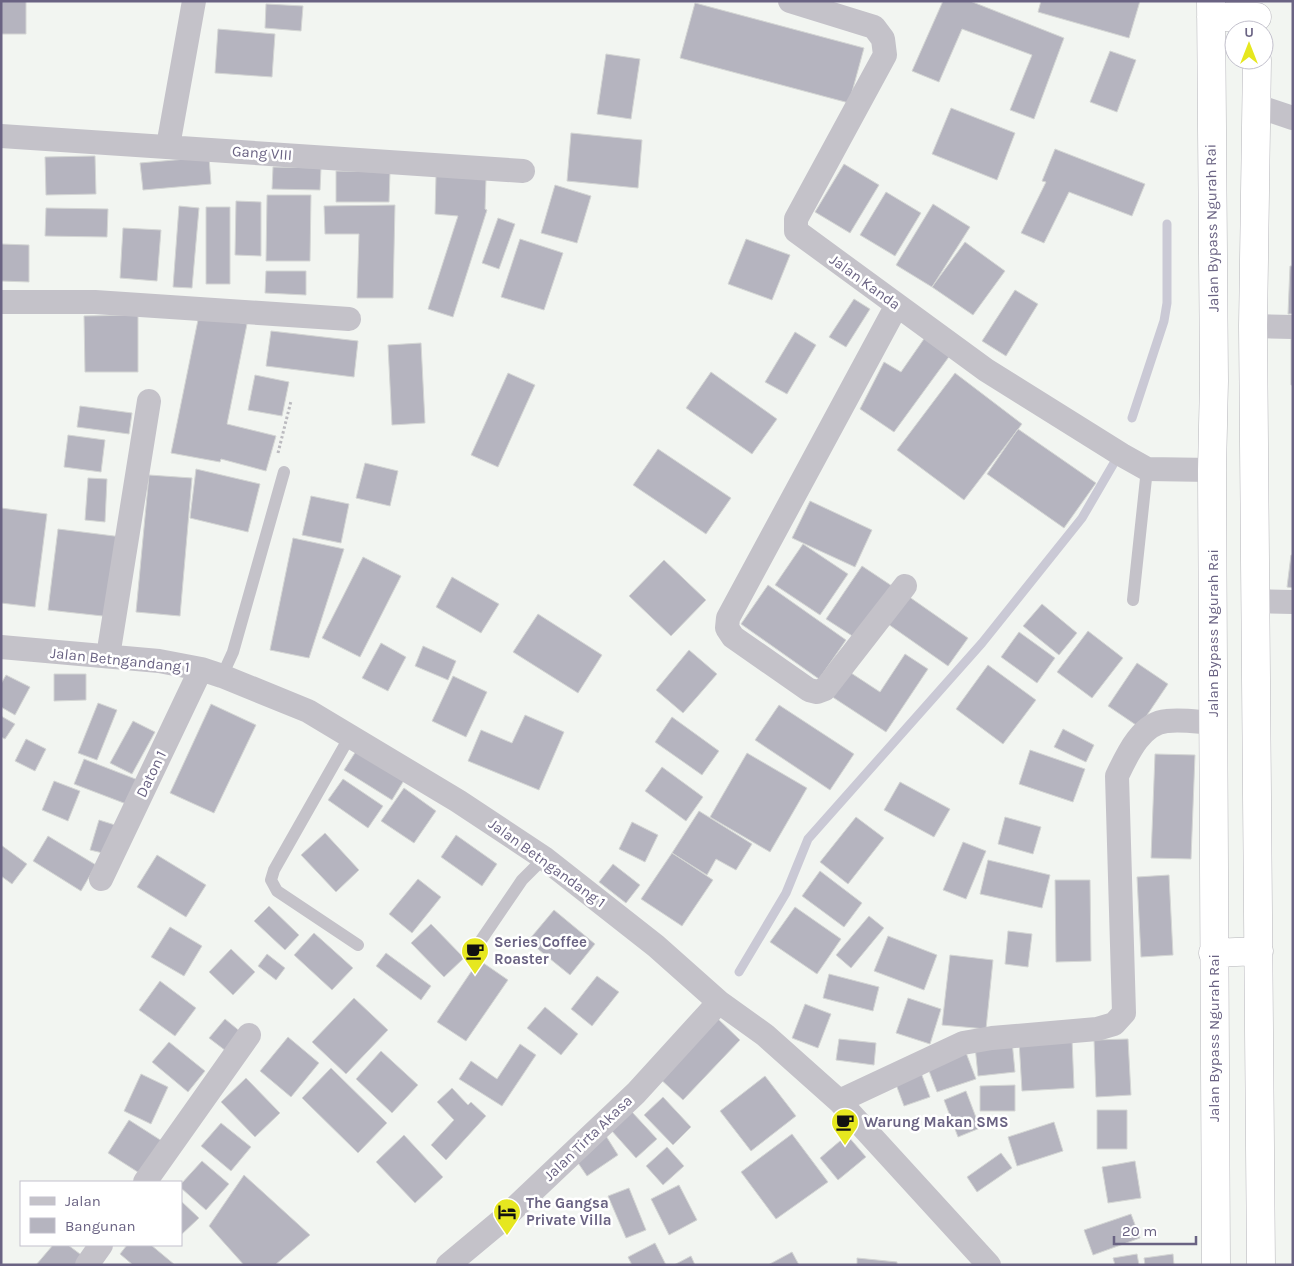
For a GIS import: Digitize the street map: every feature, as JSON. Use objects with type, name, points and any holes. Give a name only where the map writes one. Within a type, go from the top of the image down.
[{"type":"highway","points":[[1211,9],[1257,16]]},
{"type":"highway","name":"Jalan Bypass Ngurah Rai","points":[[1211,9],[1214,381],[1212,470],[1213,953],[1216,1265]]},
{"type":"highway","points":[[1257,70],[1253,326],[1261,1265]]},
{"type":"highway","points":[[1213,953],[1259,951]]},
{"type":"street","points":[[168,146],[194,1]]},
{"type":"street","name":"Jalan Kanda","points":[[790,1],[874,27],[883,39],[885,55],[796,219],[796,231],[986,370],[1147,469]]},
{"type":"street","points":[[1256,106],[1293,118]]},
{"type":"street","name":"Gang VIII","points":[[1,136],[523,171]]},
{"type":"street","points":[[1,302],[96,302],[349,319]]},
{"type":"street","points":[[897,305],[728,618],[727,628],[733,636],[809,690],[817,692],[825,689],[905,586]]},
{"type":"street","points":[[1253,326],[1293,327]]},
{"type":"street","points":[[108,656],[149,401]]},
{"type":"street","points":[[1147,469],[1212,470]]},
{"type":"street","points":[[1255,601],[1293,602]]},
{"type":"street","name":"Jalan Betngandang 1","points":[[1,648],[159,661],[212,673],[308,711],[458,800],[544,858],[656,946],[719,1002],[765,1035],[839,1101],[989,1265]]},
{"type":"street","name":"Daton 1","points":[[101,879],[212,673]]},
{"type":"street","points":[[839,1101],[963,1043],[992,1038],[1097,1029],[1114,1024],[1121,1019],[1124,1013],[1117,776],[1128,752],[1152,725],[1166,721],[1213,723]]},
{"type":"street","name":"Jalan Tirta Akasa","points":[[448,1265],[502,1220],[629,1100],[719,1002]]},
{"type":"street","points":[[146,1181],[249,1035]]},
{"type":"street","points":[[87,1265],[100,1246]]},
{"type":"lane","points":[[1133,600],[1147,469]]},
{"type":"lane","points":[[212,673],[233,652],[284,472]]},
{"type":"lane","points":[[350,736],[274,870],[271,880],[277,891],[358,945]]},
{"type":"lane","points":[[473,952],[522,880],[544,858]]},
{"type":"path","points":[[284,472],[277,456],[290,401]]},
{"type":"building","points":[[1,1],[26,1],[26,34],[1,34]]},
{"type":"building","points":[[943,1],[970,1],[1064,38],[1034,119],[1010,110],[1032,55],[962,29],[939,82],[912,71]]},
{"type":"building","points":[[1041,1],[1140,1],[1129,38],[1038,12]]},
{"type":"building","points":[[695,3],[864,48],[849,103],[680,58]]},
{"type":"building","points":[[266,4],[303,6],[301,31],[265,28]]},
{"type":"building","points":[[218,29],[275,34],[272,77],[215,73]]},
{"type":"building","points":[[1110,51],[1136,60],[1117,112],[1090,102]]},
{"type":"building","points":[[606,54],[640,59],[631,119],[597,114]]},
{"type":"building","points":[[951,108],[1015,133],[997,180],[932,154]]},
{"type":"building","points":[[571,133],[642,140],[638,188],[567,181]]},
{"type":"building","points":[[1055,149],[1145,184],[1132,216],[1069,192],[1044,243],[1021,233],[1046,182],[1042,181]]},
{"type":"building","points":[[95,156],[96,194],[46,195],[45,157]]},
{"type":"building","points":[[209,157],[211,184],[143,190],[140,163]]},
{"type":"building","points":[[844,164],[879,185],[850,233],[815,212]]},
{"type":"building","points":[[273,167],[321,168],[320,190],[272,189]]},
{"type":"building","points":[[336,171],[390,172],[389,202],[336,202]]},
{"type":"building","points":[[436,176],[486,179],[485,209],[487,210],[453,317],[428,309],[458,216],[435,214]]},
{"type":"building","points":[[555,185],[591,196],[577,243],[541,233]]},
{"type":"building","points":[[886,192],[921,213],[895,256],[860,235]]},
{"type":"building","points":[[267,195],[311,195],[310,261],[266,261]]},
{"type":"building","points":[[236,201],[261,202],[261,256],[235,255]]},
{"type":"building","points":[[933,204],[970,227],[932,287],[896,265]]},
{"type":"building","points":[[395,205],[393,298],[357,298],[359,234],[325,234],[324,206]]},
{"type":"building","points":[[179,206],[199,208],[192,288],[173,287]]},
{"type":"building","points":[[206,207],[230,207],[230,284],[206,284]]},
{"type":"building","points":[[46,208],[108,209],[107,237],[45,236]]},
{"type":"building","points":[[498,218],[515,224],[499,269],[482,263]]},
{"type":"building","points":[[123,228],[161,230],[157,281],[120,278]]},
{"type":"building","points":[[520,239],[563,253],[544,310],[501,297]]},
{"type":"building","points":[[746,239],[790,255],[772,300],[728,284]]},
{"type":"building","points":[[965,242],[1005,271],[973,315],[932,287]]},
{"type":"building","points":[[1,244],[29,245],[29,282],[1,281]]},
{"type":"building","points":[[1290,266],[1293,266],[1293,314],[1288,314]]},
{"type":"building","points":[[266,271],[306,271],[306,295],[265,293]]},
{"type":"building","points":[[1015,290],[1038,304],[1006,356],[982,341]]},
{"type":"building","points":[[854,299],[870,309],[846,347],[829,337]]},
{"type":"building","points":[[138,315],[138,372],[85,372],[84,316]]},
{"type":"building","points":[[199,315],[247,324],[227,424],[276,436],[266,471],[221,459],[220,462],[171,453]]},
{"type":"building","points":[[271,331],[358,341],[354,377],[266,366]]},
{"type":"building","points":[[795,332],[816,345],[787,394],[765,382]]},
{"type":"building","points":[[926,336],[951,354],[894,432],[860,409],[884,362],[901,372]]},
{"type":"building","points":[[1291,339],[1293,339],[1293,385],[1291,385]]},
{"type":"building","points":[[421,343],[425,423],[392,425],[388,345]]},
{"type":"building","points":[[711,372],[777,419],[752,454],[686,408]]},
{"type":"building","points":[[508,373],[535,385],[498,467],[471,455]]},
{"type":"building","points":[[955,373],[1022,424],[964,500],[897,450]]},
{"type":"building","points":[[255,375],[289,382],[282,416],[248,410]]},
{"type":"building","points":[[80,406],[132,413],[129,434],[77,427]]},
{"type":"building","points":[[1018,429],[1096,483],[1064,528],[987,474]]},
{"type":"building","points":[[68,435],[105,440],[101,472],[64,467]]},
{"type":"building","points":[[658,449],[731,498],[706,534],[633,485]]},
{"type":"building","points":[[365,463],[398,471],[390,506],[356,498]]},
{"type":"building","points":[[196,469],[260,484],[248,532],[190,518]]},
{"type":"building","points":[[149,475],[192,478],[180,616],[136,612]]},
{"type":"building","points":[[88,478],[107,479],[105,522],[85,520]]},
{"type":"building","points":[[311,496],[349,504],[341,543],[302,535]]},
{"type":"building","points":[[810,501],[872,530],[855,567],[792,538]]},
{"type":"building","points":[[1,508],[47,514],[35,607],[1,603]]},
{"type":"building","points":[[58,529],[122,537],[112,617],[48,610]]},
{"type":"building","points":[[293,538],[344,549],[309,658],[270,650]]},
{"type":"building","points":[[803,544],[848,574],[820,615],[775,585]]},
{"type":"building","points":[[1291,555],[1293,555],[1293,588],[1287,587]]},
{"type":"building","points":[[363,557],[401,576],[360,657],[322,638]]},
{"type":"building","points":[[664,560],[706,600],[671,636],[629,596]]},
{"type":"building","points":[[862,566],[892,586],[857,639],[826,619]]},
{"type":"building","points":[[452,577],[499,604],[481,633],[436,607]]},
{"type":"building","points":[[768,585],[846,640],[819,679],[741,624]]},
{"type":"building","points":[[908,596],[968,638],[948,666],[888,624]]},
{"type":"building","points":[[1042,604],[1077,633],[1059,655],[1023,626]]},
{"type":"building","points":[[538,614],[602,655],[578,693],[513,652]]},
{"type":"building","points":[[1088,631],[1123,658],[1092,698],[1057,672]]},
{"type":"building","points":[[1019,632],[1055,658],[1037,683],[1001,657]]},
{"type":"building","points":[[381,643],[406,657],[388,691],[362,678]]},
{"type":"building","points":[[423,646],[456,661],[448,680],[415,666]]},
{"type":"building","points":[[689,650],[717,674],[683,713],[656,690]]},
{"type":"building","points":[[905,654],[928,669],[886,732],[831,696],[848,671],[880,692]]},
{"type":"building","points":[[1137,663],[1168,684],[1139,727],[1108,706]]},
{"type":"building","points":[[988,665],[1036,700],[1003,744],[956,709]]},
{"type":"building","points":[[54,674],[86,674],[86,700],[54,701]]},
{"type":"building","points":[[6,675],[30,687],[15,715],[1,707],[1,684]]},
{"type":"building","points":[[453,676],[487,692],[466,737],[432,721]]},
{"type":"building","points":[[98,703],[117,710],[97,760],[78,753]]},
{"type":"building","points":[[211,704],[256,725],[214,813],[170,793]]},
{"type":"building","points":[[779,705],[854,754],[830,790],[755,740]]},
{"type":"building","points":[[525,715],[564,732],[539,790],[468,761],[481,730],[512,743]]},
{"type":"building","points":[[1,716],[15,724],[5,739],[1,737]]},
{"type":"building","points":[[672,717],[719,751],[702,775],[655,742]]},
{"type":"building","points":[[133,721],[155,732],[132,774],[110,763]]},
{"type":"building","points":[[1063,729],[1094,745],[1086,762],[1054,747]]},
{"type":"building","points":[[26,739],[46,749],[35,771],[15,761]]},
{"type":"building","points":[[358,748],[406,777],[392,800],[344,770]]},
{"type":"building","points":[[1030,750],[1085,769],[1073,802],[1019,784]]},
{"type":"building","points":[[747,753],[807,788],[770,852],[710,817]]},
{"type":"building","points":[[1155,754],[1195,755],[1191,859],[1151,858]]},
{"type":"building","points":[[84,759],[138,780],[129,805],[74,784]]},
{"type":"building","points":[[662,767],[703,797],[686,821],[645,791]]},
{"type":"building","points":[[343,779],[383,806],[368,828],[328,800]]},
{"type":"building","points":[[54,781],[80,791],[68,821],[42,810]]},
{"type":"building","points":[[900,782],[950,809],[934,837],[884,810]]},
{"type":"building","points":[[404,788],[436,811],[414,843],[381,821]]},
{"type":"building","points":[[699,811],[752,844],[736,870],[716,859],[707,875],[672,853]]},
{"type":"building","points":[[856,817],[884,838],[848,884],[820,862]]},
{"type":"building","points":[[1005,817],[1041,827],[1033,854],[998,844]]},
{"type":"building","points":[[99,820],[115,825],[107,854],[90,850]]},
{"type":"building","points":[[632,822],[658,835],[645,862],[619,849]]},
{"type":"building","points":[[325,833],[359,870],[336,892],[301,855]]},
{"type":"building","points":[[456,835],[497,864],[482,886],[441,857]]},
{"type":"building","points":[[48,836],[96,865],[81,891],[33,861]]},
{"type":"building","points":[[963,842],[986,851],[966,899],[943,890]]},
{"type":"building","points":[[1,845],[27,864],[12,884],[1,876]]},
{"type":"building","points":[[672,853],[713,880],[682,926],[641,899]]},
{"type":"building","points":[[157,855],[206,885],[186,917],[137,887]]},
{"type":"building","points":[[988,860],[1050,875],[1042,908],[980,894]]},
{"type":"building","points":[[613,864],[640,885],[626,903],[599,882]]},
{"type":"building","points":[[820,871],[862,903],[844,927],[802,896]]},
{"type":"building","points":[[1169,875],[1173,955],[1141,957],[1137,877]]},
{"type":"building","points":[[418,879],[441,897],[412,933],[389,914]]},
{"type":"building","points":[[1055,880],[1090,880],[1091,961],[1056,962]]},
{"type":"building","points":[[269,906],[299,935],[285,950],[254,921]]},
{"type":"building","points":[[795,907],[841,939],[817,974],[770,942]]},
{"type":"building","points":[[554,910],[595,944],[570,975],[528,941]]},
{"type":"building","points":[[869,916],[884,928],[851,968],[836,955]]},
{"type":"building","points":[[431,924],[464,958],[444,977],[411,943]]},
{"type":"building","points":[[170,927],[202,946],[184,976],[151,957]]},
{"type":"building","points":[[1008,931],[1032,934],[1028,967],[1005,964]]},
{"type":"building","points":[[314,933],[353,968],[332,990],[294,955]]},
{"type":"building","points":[[888,936],[937,955],[924,990],[874,971]]},
{"type":"building","points":[[231,949],[255,972],[233,995],[209,972]]},
{"type":"building","points":[[386,953],[431,986],[421,1000],[376,966]]},
{"type":"building","points":[[267,954],[285,968],[276,980],[258,966]]},
{"type":"building","points":[[950,955],[993,960],[986,1029],[942,1025]]},
{"type":"building","points":[[479,960],[508,980],[466,1041],[437,1022]]},
{"type":"building","points":[[829,974],[879,987],[873,1011],[823,998]]},
{"type":"building","points":[[597,976],[619,992],[592,1026],[571,1009]]},
{"type":"building","points":[[160,981],[196,1008],[175,1036],[139,1010]]},
{"type":"building","points":[[354,998],[388,1030],[346,1074],[312,1042]]},
{"type":"building","points":[[908,998],[941,1009],[930,1044],[896,1033]]},
{"type":"building","points":[[805,1004],[831,1014],[818,1048],[792,1038]]},
{"type":"building","points":[[545,1007],[578,1034],[561,1055],[527,1028]]},
{"type":"building","points":[[715,1016],[740,1040],[683,1100],[657,1076]]},
{"type":"building","points":[[225,1019],[242,1033],[226,1051],[209,1038]]},
{"type":"building","points":[[288,1037],[319,1063],[291,1097],[260,1071]]},
{"type":"building","points":[[839,1039],[876,1043],[874,1065],[836,1060]]},
{"type":"building","points":[[1072,1039],[1074,1088],[1022,1091],[1019,1041]]},
{"type":"building","points":[[1128,1039],[1131,1095],[1096,1097],[1094,1040]]},
{"type":"building","points":[[1012,1041],[1015,1072],[978,1076],[975,1046]]},
{"type":"building","points":[[169,1042],[205,1071],[188,1092],[152,1062]]},
{"type":"building","points":[[520,1044],[536,1055],[502,1106],[459,1079],[471,1061],[497,1079]]},
{"type":"building","points":[[965,1050],[976,1079],[937,1092],[926,1063]]},
{"type":"building","points":[[381,1051],[418,1085],[392,1113],[356,1079]]},
{"type":"building","points":[[331,1068],[387,1123],[358,1153],[302,1098]]},
{"type":"building","points":[[920,1070],[930,1097],[904,1106],[894,1079]]},
{"type":"building","points":[[141,1074],[168,1087],[151,1124],[124,1111]]},
{"type":"building","points":[[765,1076],[796,1116],[751,1151],[720,1111]]},
{"type":"building","points":[[246,1078],[280,1113],[255,1137],[221,1102]]},
{"type":"building","points":[[1015,1085],[1015,1111],[980,1111],[980,1086]]},
{"type":"building","points":[[452,1088],[468,1105],[471,1102],[486,1116],[446,1160],[431,1145],[454,1120],[437,1102]]},
{"type":"building","points":[[966,1091],[980,1128],[958,1137],[944,1100]]},
{"type":"building","points":[[663,1097],[691,1127],[673,1145],[644,1115]]},
{"type":"building","points":[[1097,1110],[1127,1110],[1127,1149],[1097,1149]]},
{"type":"building","points":[[632,1112],[657,1139],[636,1158],[611,1130]]},
{"type":"building","points":[[129,1120],[165,1143],[144,1176],[108,1153]]},
{"type":"building","points":[[1054,1122],[1063,1151],[1017,1166],[1008,1137]]},
{"type":"building","points":[[221,1123],[251,1147],[231,1171],[201,1146]]},
{"type":"building","points":[[792,1134],[828,1182],[776,1219],[741,1172]]},
{"type":"building","points":[[404,1135],[443,1177],[415,1203],[376,1162]]},
{"type":"building","points":[[847,1135],[866,1157],[838,1180],[820,1158]]},
{"type":"building","points":[[606,1136],[618,1155],[587,1176],[574,1157]]},
{"type":"building","points":[[667,1147],[684,1166],[663,1185],[646,1166]]},
{"type":"building","points":[[1001,1153],[1012,1168],[977,1192],[967,1177]]},
{"type":"building","points":[[202,1161],[229,1184],[206,1210],[182,1189],[182,1183]]},
{"type":"building","points":[[1135,1161],[1141,1198],[1108,1203],[1102,1167]]},
{"type":"building","points":[[244,1175],[310,1235],[275,1265],[244,1265],[209,1226]]},
{"type":"building","points":[[679,1185],[697,1220],[669,1235],[651,1199]]},
{"type":"building","points":[[629,1188],[646,1230],[626,1238],[608,1196]]},
{"type":"building","points":[[182,1202],[199,1218],[182,1234]]},
{"type":"building","points":[[1131,1214],[1140,1238],[1093,1255],[1084,1230]]},
{"type":"building","points":[[655,1243],[666,1265],[632,1265],[628,1257]]},
{"type":"building","points":[[52,1246],[69,1246],[84,1257],[78,1265],[36,1265]]},
{"type":"building","points":[[126,1246],[152,1246],[175,1265],[133,1265],[120,1254]]},
{"type":"building","points":[[792,1252],[799,1265],[768,1265]]},
{"type":"building","points":[[1137,1254],[1139,1265],[1115,1265],[1113,1258]]},
{"type":"building","points":[[1173,1254],[1174,1265],[1145,1265],[1144,1258]]},
{"type":"building","points":[[691,1256],[695,1265],[674,1265]]},
{"type":"building","points":[[857,1258],[897,1262],[897,1265],[857,1265]]},
{"type":"waterway","points":[[1132,418],[1164,321],[1167,303],[1167,224]]},
{"type":"waterway","points":[[739,972],[786,893],[808,839],[982,643],[1082,518],[1114,463]]},
{"type":"place","name":"Series Coffee Roaster","points":[[475,975]]},
{"type":"place","name":"Warung Makan SMS","points":[[845,1146]]},
{"type":"place","name":"The Gangsa Private Villa","points":[[507,1236]]}]
